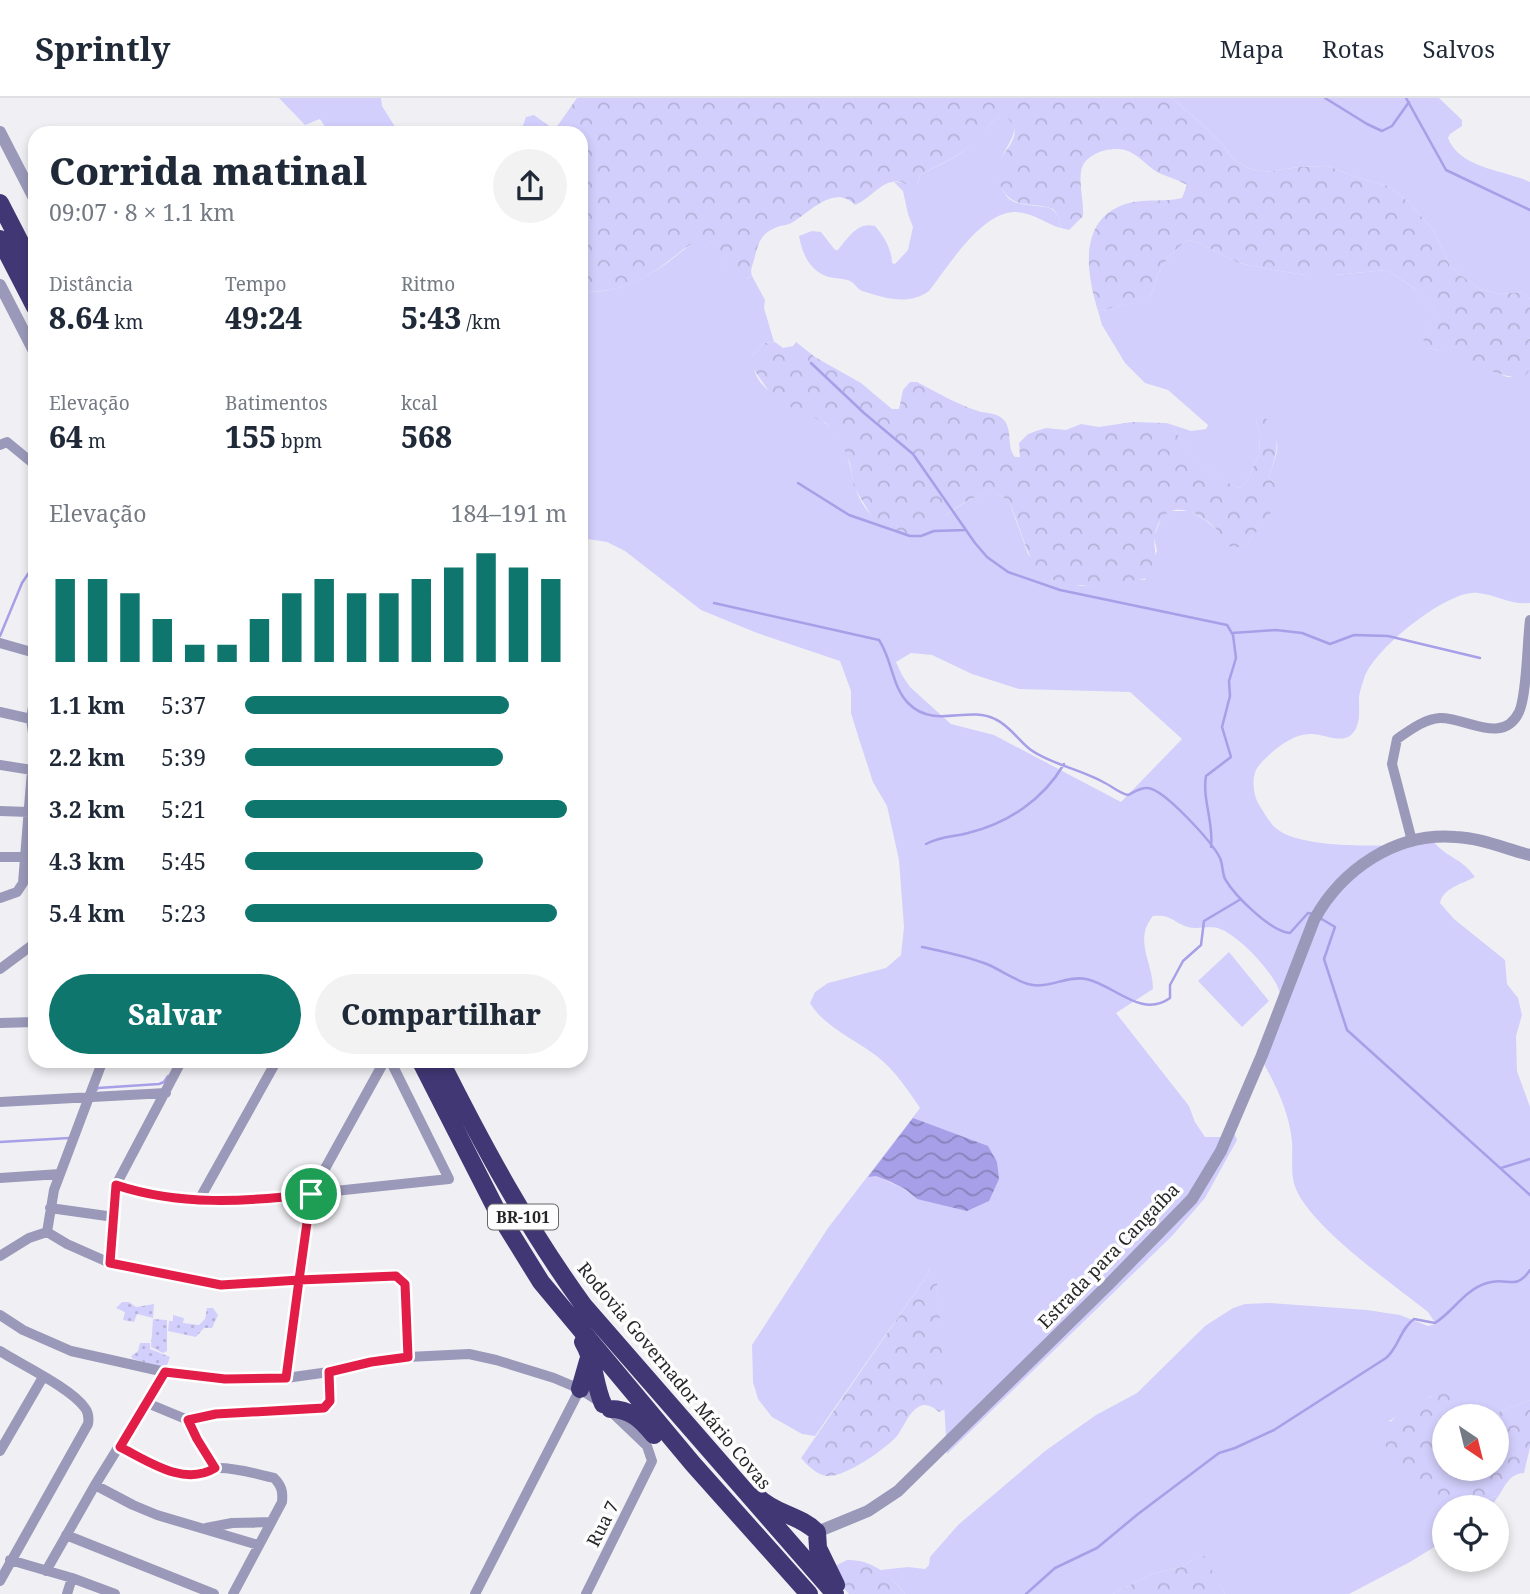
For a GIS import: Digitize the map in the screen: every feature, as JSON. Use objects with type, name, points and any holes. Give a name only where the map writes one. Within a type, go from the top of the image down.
[{"type":"highway","points":[[0,203],[28,257]]},
{"type":"highway","points":[[0,239],[28,293]]},
{"type":"highway","name":"BR-101","points":[[424,1068],[508,1230],[541,1282],[809,1594]]},
{"type":"highway","name":"Rodovia Governador Mário Covas","points":[[444,1068],[521,1214],[584,1306],[808,1564],[838,1594]]},
{"type":"highway","points":[[574,1321],[591,1354],[595,1384],[607,1407],[629,1411],[639,1419],[744,1534],[763,1542]]},
{"type":"highway","points":[[580,1389],[591,1354]]},
{"type":"highway","points":[[644,1376],[663,1385],[764,1503],[807,1523],[818,1540],[838,1594]]},
{"type":"highway","points":[[723,1497],[736,1503],[794,1566],[808,1564],[818,1540]]},
{"type":"street","points":[[0,132],[28,186]]},
{"type":"street","points":[[0,285],[28,339]]},
{"type":"street","points":[[0,446],[7,442],[28,459]]},
{"type":"street","points":[[1412,841],[1392,764],[1397,739],[1420,725],[1440,718],[1488,730],[1510,722],[1519,712],[1523,700],[1530,620]]},
{"type":"street","points":[[0,642],[28,651]]},
{"type":"street","points":[[0,712],[28,718]]},
{"type":"street","points":[[0,765],[28,768]]},
{"type":"street","points":[[0,811],[28,812]]},
{"type":"street","points":[[0,898],[21,888],[28,823]]},
{"type":"street","name":"Estrada para Cangaíba","points":[[818,1540],[898,1492],[1192,1199],[1221,1151],[1262,1055],[1314,920],[1346,875],[1366,861],[1412,841],[1457,837],[1530,855]]},
{"type":"street","points":[[0,857],[25,857]]},
{"type":"street","points":[[0,969],[28,948]]},
{"type":"street","points":[[0,1023],[28,1022]]},
{"type":"street","points":[[47,1232],[50,1208],[60,1174],[100,1068]]},
{"type":"street","points":[[110,1263],[116,1185],[178,1068]]},
{"type":"street","points":[[199,1199],[273,1068]]},
{"type":"street","points":[[286,1378],[311,1194],[383,1068]]},
{"type":"street","points":[[116,1185],[143,1194],[256,1201],[449,1179],[392,1068]]},
{"type":"street","points":[[0,1102],[166,1093]]},
{"type":"street","points":[[0,1178],[60,1174]]},
{"type":"street","points":[[50,1208],[114,1217]]},
{"type":"street","points":[[0,1256],[30,1238],[47,1232]]},
{"type":"street","points":[[47,1232],[66,1244],[110,1263],[221,1285],[396,1276],[405,1284],[408,1357]]},
{"type":"street","points":[[0,1315],[23,1330],[71,1351],[165,1372],[225,1379],[286,1378],[408,1357],[469,1354],[540,1373],[580,1389],[607,1407]]},
{"type":"street","points":[[0,1351],[75,1397],[86,1409],[88,1424],[0,1581]]},
{"type":"street","points":[[46,1571],[65,1535],[165,1372]]},
{"type":"street","points":[[147,1403],[188,1420],[216,1414],[324,1408],[330,1401],[329,1372]]},
{"type":"street","points":[[0,1451],[43,1377]]},
{"type":"street","points":[[475,1594],[580,1389]]},
{"type":"street","name":"Rua 7","points":[[586,1594],[652,1461],[647,1446],[607,1407]]},
{"type":"street","points":[[188,1420],[215,1468]]},
{"type":"street","points":[[120,1447],[181,1474],[203,1474],[215,1468],[237,1470],[274,1478],[281,1486],[282,1502],[233,1594]]},
{"type":"street","points":[[95,1485],[133,1505],[258,1545]]},
{"type":"street","points":[[202,1529],[232,1523],[271,1522]]},
{"type":"street","points":[[65,1535],[214,1594]]},
{"type":"street","points":[[10,1560],[115,1594]]},
{"type":"street","points":[[67,1594],[72,1578]]},
{"type":"green space","points":[[279,98],[381,98],[382,106],[395,126],[324,126],[320,119],[305,125]]},
{"type":"green space","points":[[577,98],[1171,98],[1201,123],[1234,160],[1248,168],[1265,172],[1328,166],[1388,186],[1410,203],[1433,230],[1450,266],[1459,274],[1480,289],[1500,294],[1522,292],[1530,299],[1530,370],[1524,377],[1504,375],[1429,348],[1423,339],[1435,321],[1434,309],[1414,288],[1387,270],[1306,275],[1239,263],[1197,242],[1187,240],[1168,257],[1158,274],[1151,295],[1143,301],[1098,311],[1089,261],[1094,231],[1102,218],[1115,208],[1133,202],[1182,198],[1187,185],[1157,172],[1130,152],[1119,149],[1105,150],[1086,160],[1081,172],[1083,216],[1069,230],[1061,228],[1059,217],[1053,209],[1018,202],[1006,195],[1000,184],[996,174],[997,166],[1015,133],[1012,123],[1003,117],[992,122],[970,147],[920,175],[913,188],[896,181],[889,183],[855,205],[847,199],[831,198],[791,223],[769,231],[760,242],[752,276],[748,278],[736,279],[723,270],[721,251],[710,240],[692,244],[649,275],[627,285],[603,291],[588,291],[588,126],[556,126]]},
{"type":"green space","points":[[1171,98],[1439,98],[1462,120],[1462,126],[1448,138],[1462,156],[1484,167],[1530,182],[1530,299],[1522,292],[1500,294],[1480,289],[1459,274],[1450,266],[1433,230],[1410,203],[1388,186],[1328,166],[1265,172],[1248,168],[1234,160],[1201,123]]},
{"type":"green space","points":[[534,115],[549,126],[523,126],[526,117]]},
{"type":"green space","points":[[1003,116],[1011,122],[1014,129],[999,164],[997,174],[1000,185],[1014,202],[1052,209],[1059,217],[1061,228],[1022,213],[1002,214],[966,242],[929,291],[913,298],[896,299],[862,291],[850,281],[829,277],[812,266],[802,249],[799,236],[812,231],[821,232],[835,250],[838,250],[854,232],[869,225],[875,226],[881,234],[889,248],[892,263],[895,264],[908,250],[913,227],[903,191],[894,182],[907,183],[913,187],[918,183],[920,175],[968,148],[994,120]]},
{"type":"green space","points":[[701,240],[710,240],[722,251],[723,270],[747,279],[752,276],[765,300],[764,308],[774,342],[764,343],[752,356],[755,372],[763,385],[775,395],[818,418],[840,439],[857,492],[865,507],[883,526],[898,533],[910,533],[974,498],[985,493],[995,493],[1009,501],[1028,554],[1053,581],[1081,586],[1145,580],[1157,551],[1154,537],[1162,516],[1171,511],[1190,511],[1220,532],[1231,547],[1246,546],[1282,496],[1269,476],[1277,443],[1272,431],[1259,415],[1256,421],[1260,433],[1259,455],[1245,485],[1239,488],[1200,463],[1184,445],[1173,425],[1191,431],[1206,429],[1208,425],[1168,390],[1145,383],[1125,363],[1102,325],[1098,311],[1142,301],[1151,295],[1158,274],[1168,257],[1187,240],[1197,242],[1239,263],[1306,275],[1387,270],[1414,288],[1434,309],[1436,321],[1427,330],[1429,348],[1460,357],[1507,377],[1523,377],[1530,370],[1530,603],[1516,603],[1478,593],[1465,594],[1431,611],[1396,638],[1370,667],[1360,692],[1358,723],[1351,735],[1342,739],[1315,734],[1293,738],[1264,760],[1254,776],[1258,803],[1274,827],[1290,836],[1329,844],[1353,845],[1434,842],[1465,866],[1475,877],[1449,890],[1440,903],[1454,919],[1505,960],[1507,984],[1518,998],[1522,1015],[1516,1036],[1517,1071],[1530,1107],[1530,1400],[1509,1408],[1509,1404],[1457,1404],[1431,1396],[1389,1421],[1432,1461],[1432,1481],[1454,1481],[1469,1495],[1432,1495],[1432,1548],[1410,1562],[1349,1594],[1225,1594],[1209,1567],[1193,1559],[1185,1566],[1152,1574],[1113,1594],[905,1594],[880,1570],[908,1567],[925,1569],[929,1565],[930,1557],[958,1525],[1045,1451],[1096,1415],[1137,1393],[1205,1326],[1233,1308],[1245,1304],[1269,1303],[1367,1310],[1400,1315],[1428,1326],[1436,1324],[1428,1312],[1375,1271],[1318,1221],[1296,1189],[1288,1120],[1278,1091],[1263,1062],[1277,1017],[1280,994],[1271,976],[1255,956],[1228,933],[1212,927],[1192,928],[1168,917],[1153,916],[1147,925],[1144,943],[1153,989],[1116,1013],[1189,1106],[1205,1137],[1226,1137],[1234,1132],[1237,1140],[1205,1198],[1172,1236],[947,1454],[937,1282],[929,1269],[815,1436],[802,1434],[772,1417],[758,1399],[753,1382],[752,1345],[828,1228],[920,1108],[884,1062],[823,1019],[810,1003],[815,992],[828,983],[886,968],[901,955],[904,927],[899,860],[887,806],[873,782],[859,739],[851,713],[851,691],[840,661],[757,633],[701,610],[625,551],[607,542],[588,539],[588,291],[624,286],[669,262],[686,248]],"holes":[[[911,653],[932,655],[972,674],[1019,689],[1130,692],[1182,739],[1121,802],[994,735],[951,724],[910,687],[896,662]],[[876,1176],[989,1201],[917,1199],[905,1189]]]},
{"type":"green space","points":[[775,342],[783,348],[793,346],[796,342],[815,357],[861,383],[892,409],[899,409],[903,390],[910,382],[917,382],[962,405],[998,416],[1007,424],[1015,457],[1020,457],[1019,443],[1028,434],[1046,428],[1066,430],[1081,424],[1099,427],[1132,422],[1166,423],[1173,425],[1184,445],[1200,463],[1239,488],[1245,485],[1259,455],[1260,433],[1256,421],[1259,414],[1273,426],[1276,434],[1276,450],[1269,476],[1280,488],[1283,496],[1246,546],[1231,548],[1205,519],[1187,511],[1171,511],[1159,523],[1155,535],[1156,560],[1150,577],[1101,584],[1077,585],[1059,582],[1046,576],[1036,566],[1009,501],[995,493],[965,502],[920,537],[900,533],[875,522],[854,487],[850,463],[840,439],[826,423],[775,400],[752,367],[752,356],[764,343]]},
{"type":"green space","points":[[1229,952],[1269,1001],[1242,1027],[1198,981]]},
{"type":"green space","points":[[929,1268],[935,1273],[937,1282],[946,1409],[939,1412],[928,1406],[920,1406],[909,1416],[892,1442],[874,1455],[844,1472],[827,1476],[820,1474],[801,1458],[928,1274]]},
{"type":"green space","points":[[122,1302],[129,1302],[136,1307],[154,1304],[153,1318],[137,1314],[134,1322],[123,1320],[125,1312],[116,1308]]},
{"type":"green space","points":[[207,1308],[213,1308],[218,1315],[212,1328],[204,1328],[196,1337],[168,1331],[173,1315],[184,1318],[183,1323],[199,1325],[205,1319]]},
{"type":"green space","points":[[153,1319],[167,1320],[167,1351],[163,1353],[151,1347]]},
{"type":"green space","points":[[140,1343],[150,1343],[150,1349],[170,1357],[166,1368],[133,1359],[131,1356],[138,1351]]},
{"type":"green space","points":[[1450,1391],[1473,1404],[1432,1404],[1432,1481],[1508,1481],[1499,1495],[1432,1495],[1432,1498],[1408,1483],[1388,1452],[1382,1432],[1395,1417],[1422,1401]]},
{"type":"green space","points":[[1530,1400],[1530,1447],[1524,1473],[1509,1480],[1509,1408]]},
{"type":"green space","points":[[1204,1556],[1225,1594],[1113,1594],[1152,1574],[1185,1566],[1193,1559]]},
{"type":"green space","points":[[847,1560],[872,1565],[905,1594],[849,1594],[834,1577],[833,1567]]},
{"type":"water","points":[[913,1118],[988,1146],[997,1162],[999,1179],[989,1201],[967,1211],[917,1199],[891,1182],[876,1176],[868,1177]]},
{"type":"waterway","points":[[1325,98],[1382,131],[1392,126],[1409,102]]},
{"type":"waterway","points":[[1406,98],[1446,170],[1530,210]]},
{"type":"waterway","points":[[811,363],[913,454],[975,543],[987,557],[1008,572],[1060,590],[1227,625],[1233,635],[1236,658],[1229,681],[1230,696],[1222,727],[1231,757],[1206,776],[1211,847]]},
{"type":"waterway","points":[[798,483],[849,515],[910,536],[921,536],[934,531],[965,530]]},
{"type":"waterway","points":[[0,636],[28,574]]},
{"type":"waterway","points":[[714,603],[879,640],[899,689],[908,703],[918,711],[940,716],[984,715],[1005,725],[1039,755],[1096,778],[1122,793],[1128,795],[1145,788],[1156,791],[1176,807],[1208,841],[1220,858],[1224,876],[1230,886],[1263,920],[1290,933],[1308,913],[1314,914]]},
{"type":"waterway","points":[[1232,633],[1276,630],[1302,633],[1330,644],[1354,635],[1388,636],[1480,658]]},
{"type":"waterway","points":[[926,844],[983,829],[1010,816],[1046,789],[1064,764]]},
{"type":"waterway","points":[[922,947],[981,962],[1028,984],[1042,985],[1086,979],[1128,999],[1149,1005],[1170,998],[1170,985],[1183,961],[1201,945],[1204,921],[1241,899]]},
{"type":"waterway","points":[[1320,918],[1335,927],[1324,959],[1347,1030],[1530,1195]]},
{"type":"waterway","points":[[96,1090],[159,1084],[168,1076]]},
{"type":"waterway","points":[[0,1142],[69,1138]]},
{"type":"waterway","points":[[1501,1168],[1530,1159]]},
{"type":"waterway","points":[[1026,1594],[1055,1568],[1097,1548],[1219,1453],[1274,1430],[1386,1358],[1414,1319],[1435,1323],[1479,1286],[1494,1281],[1515,1282],[1525,1277],[1530,1270]]},
{"type":"route","points":[[311,1194],[230,1202],[143,1194],[116,1185],[110,1263],[221,1285],[299,1280],[286,1378],[225,1379],[165,1372],[120,1447],[181,1474],[207,1473],[215,1468],[188,1420],[216,1414],[324,1408],[330,1401],[329,1372],[408,1357],[405,1284],[400,1278],[299,1280],[311,1194]]}]
